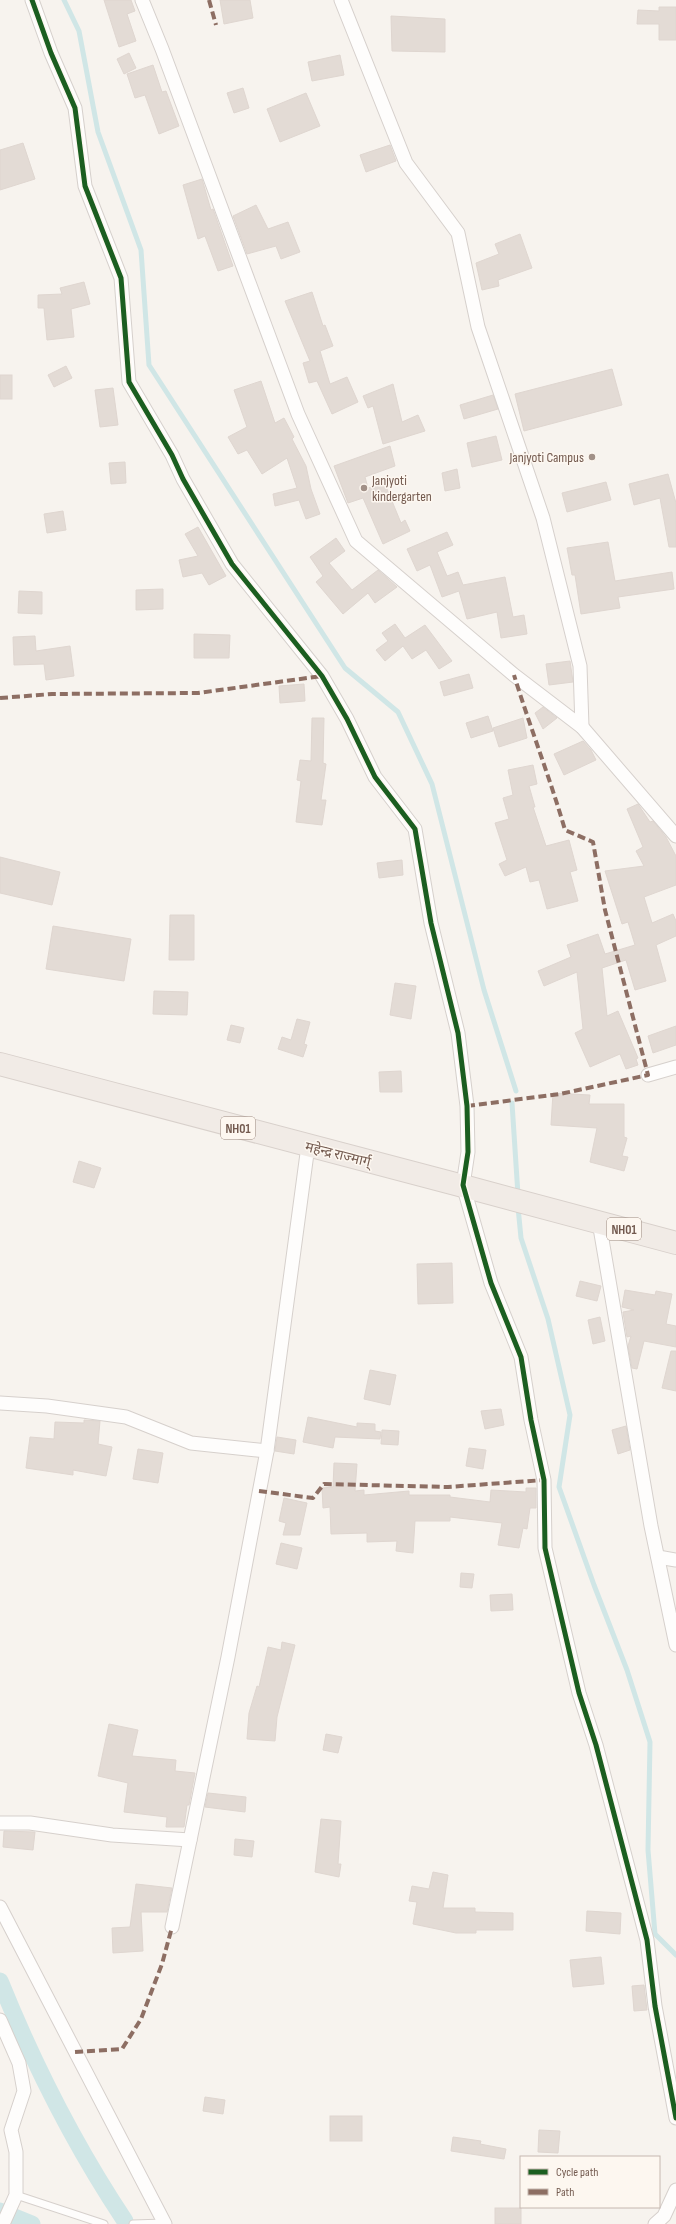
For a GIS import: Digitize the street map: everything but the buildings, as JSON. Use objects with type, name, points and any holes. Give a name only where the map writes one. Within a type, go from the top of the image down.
[{"type":"highway","name":"महेन्द्र राज्मार्ग्","points":[[0,1064],[308,1146],[470,1187],[572,1216],[676,1243]]},
{"type":"street","points":[[32,0],[51,53],[75,108],[85,186],[121,278],[129,382],[172,455],[183,479],[232,564],[322,676],[347,719],[375,777],[415,829],[431,923],[458,1033],[467,1106],[470,1187],[491,1283],[521,1357],[530,1420],[544,1480],[545,1548],[579,1693],[596,1745],[648,1940],[655,2006],[676,2118]]},
{"type":"street","points":[[142,0],[162,49],[298,414],[356,541],[514,675],[582,726],[676,836]]},
{"type":"street","points":[[341,0],[406,162],[458,232],[478,327],[543,518],[580,666],[582,726]]},
{"type":"street","points":[[648,1076],[676,1067]]},
{"type":"street","points":[[172,1927],[228,1658],[267,1451],[308,1146]]},
{"type":"street","points":[[599,1222],[658,1557],[676,1645]]},
{"type":"street","points":[[0,1403],[47,1406],[126,1417],[191,1443],[267,1451]]},
{"type":"street","points":[[658,1557],[676,1560]]},
{"type":"street","points":[[0,1823],[30,1823],[112,1835],[190,1840]]},
{"type":"street","points":[[0,1907],[165,2223]]},
{"type":"street","points":[[0,2020],[19,2063],[24,2091],[12,2130],[16,2152],[15,2199],[3,2224]]},
{"type":"street","points":[[655,2224],[664,2216],[676,2190]]},
{"type":"lane","points":[[15,2199],[104,2224]]},
{"type":"lane","points":[[132,2224],[165,2223]]},
{"type":"waterway","points":[[64,0],[79,31],[98,132],[141,250],[149,365],[345,668],[398,712],[432,784],[484,990],[516,1091]]},
{"type":"waterway","points":[[512,1103],[518,1195]]},
{"type":"waterway","points":[[518,1207],[521,1238],[548,1319],[570,1415],[559,1487],[594,1585],[627,1670],[650,1742],[648,1850],[655,1934],[676,1955]]},
{"type":"waterway","points":[[0,1981],[41,2074],[56,2104],[89,2164],[125,2221]]},
{"type":"waterway","points":[[0,2211],[32,2224]]},
{"type":"marked path","points":[[209,0],[216,25]]},
{"type":"marked path","points":[[467,1106],[560,1094],[648,1075],[605,910],[593,842],[565,830],[514,675]]},
{"type":"marked path","points":[[0,698],[52,694],[198,693],[322,676]]},
{"type":"marked path","points":[[259,1491],[313,1498],[324,1484],[448,1487],[544,1480]]},
{"type":"marked path","points":[[75,2052],[122,2049],[141,2019],[162,1964],[172,1927]]},
{"type":"cycle path","points":[[32,0],[51,53],[75,108],[85,186],[121,278],[129,382],[172,455],[183,479],[232,564],[322,676],[347,719],[375,777],[415,829],[431,923],[458,1033],[467,1106],[468,1152],[463,1185],[491,1283],[521,1357],[531,1420],[544,1480],[545,1548],[579,1693],[596,1745],[647,1940],[655,2006],[676,2118]]},
{"type":"place","name":"Janjyoti Campus","points":[[592,457]]},
{"type":"place","name":"Janjyoti kindergarten","points":[[364,488]]}]
